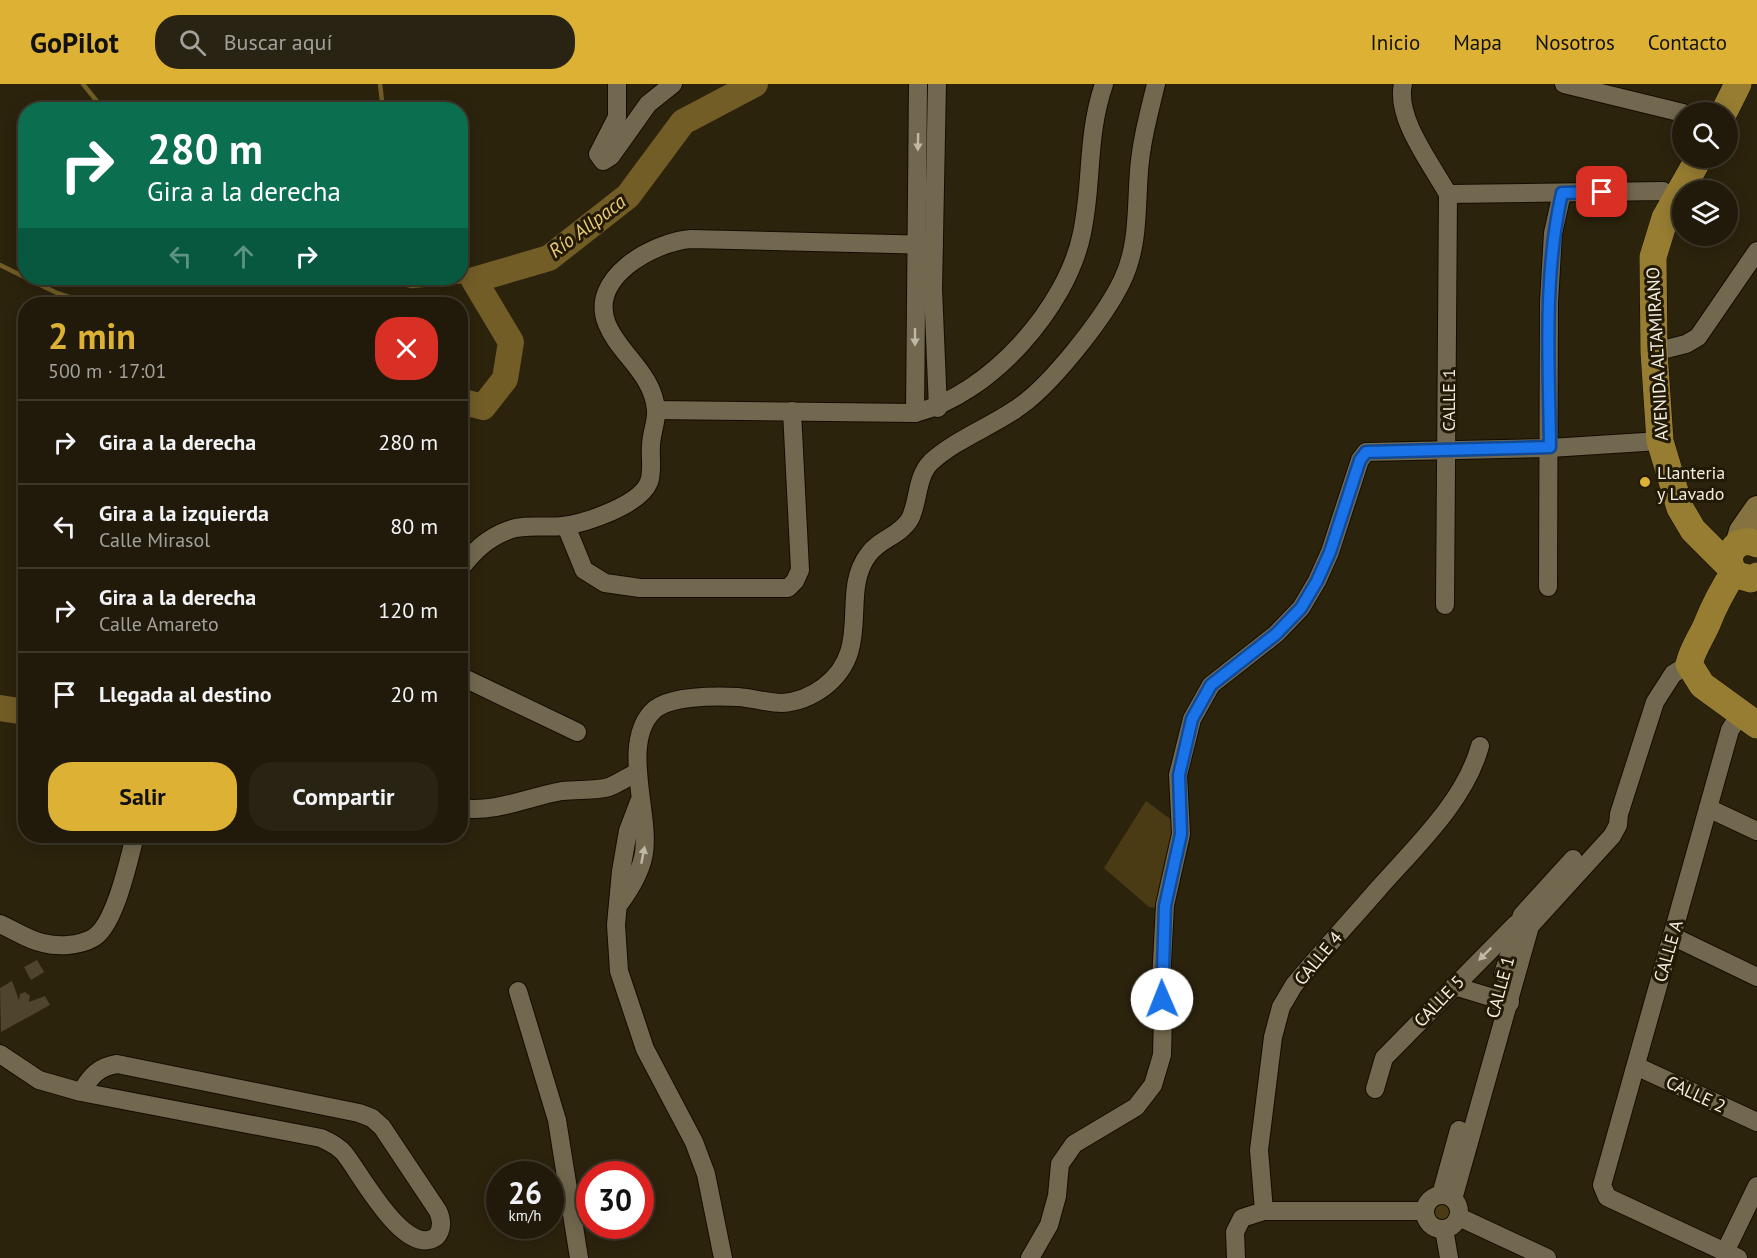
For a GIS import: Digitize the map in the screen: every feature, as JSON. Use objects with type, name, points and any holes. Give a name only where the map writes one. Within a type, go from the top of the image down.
[{"type":"main road","points":[[1729,102],[1738,84]]},
{"type":"main road","name":"AVENIDA ALTAMIRANO","points":[[1672,203],[1658,236],[1653,257],[1654,352],[1660,441],[1680,508],[1693,530],[1741,564]]},
{"type":"main road","points":[[1749,719],[1702,685],[1689,664],[1692,650],[1706,625],[1710,612],[1741,564],[1741,531],[1757,508]]},
{"type":"street","points":[[617,84],[617,117],[598,154],[603,161],[611,156],[648,104],[673,84]]},
{"type":"street","points":[[918,84],[925,244],[938,408]]},
{"type":"street","points":[[915,413],[937,84]]},
{"type":"street","points":[[656,410],[915,413],[938,408],[966,392],[1011,354],[1036,325],[1067,277],[1082,233],[1092,127],[1104,84]]},
{"type":"street","points":[[723,1258],[706,1174],[694,1142],[645,1049],[628,1003],[617,947],[621,871],[628,831],[639,802],[638,772],[645,722],[662,704],[674,700],[736,697],[781,703],[802,699],[823,688],[841,671],[850,653],[861,568],[868,554],[908,521],[928,465],[942,453],[1020,407],[1047,383],[1091,327],[1122,282],[1133,253],[1138,218],[1139,170],[1146,125],[1156,84]]},
{"type":"street","points":[[1403,84],[1401,92],[1406,120],[1448,194],[1663,191],[1672,195]]},
{"type":"street","points":[[1564,84],[1672,110]]},
{"type":"street","points":[[1548,587],[1549,302],[1553,233],[1562,193]]},
{"type":"street","name":"CALLE 1","points":[[1445,605],[1448,450],[1448,194]]},
{"type":"street","points":[[468,560],[485,541],[511,529],[566,526],[625,506],[642,493],[650,480],[651,444],[656,410],[644,374],[607,325],[603,309],[604,296],[612,282],[638,258],[670,243],[691,239],[925,244]]},
{"type":"street","points":[[1654,352],[1686,344],[1698,337],[1757,251]]},
{"type":"street","points":[[566,526],[584,570],[605,583],[639,588],[788,588],[795,581],[800,570],[792,411]]},
{"type":"street","points":[[1030,1258],[1049,1225],[1057,1196],[1060,1164],[1074,1144],[1136,1107],[1153,1085],[1162,1055],[1161,981],[1165,906],[1181,834],[1179,775],[1192,719],[1211,685],[1276,634],[1301,608],[1330,552],[1360,460],[1366,452],[1550,447],[1660,441]]},
{"type":"street","name":"CALLE 1","points":[[1502,1000],[1532,923],[1612,836],[1618,825],[1619,814],[1655,702],[1674,674],[1689,664]]},
{"type":"street","points":[[468,680],[577,732]]},
{"type":"street","name":"CALLE A","points":[[1732,1255],[1607,1197],[1602,1185],[1730,730],[1749,719]]},
{"type":"street","name":"CALLE 4","points":[[1264,1211],[1259,1150],[1273,1037],[1281,1007],[1294,985],[1409,855],[1452,801],[1469,776],[1480,746]]},
{"type":"street","points":[[468,808],[492,808],[559,792],[598,789],[611,786],[638,772]]},
{"type":"street","points":[[1708,808],[1757,831]]},
{"type":"street","name":"CALLE 1","points":[[1447,1197],[1502,1000],[1517,923],[1595,836],[1619,814]]},
{"type":"street","points":[[0,924],[43,943],[79,944],[94,938],[105,927],[133,843]]},
{"type":"street","name":"CALLE 5","points":[[1375,1089],[1384,1058],[1517,923]]},
{"type":"street","points":[[1672,936],[1757,976]]},
{"type":"street","points":[[1454,986],[1502,1000]]},
{"type":"street","points":[[518,991],[557,1120],[579,1258]]},
{"type":"street","points":[[0,1054],[39,1080],[81,1092],[321,1138],[344,1152],[397,1235],[414,1245],[423,1245],[435,1239],[440,1232],[442,1221],[438,1211],[382,1127],[372,1118],[359,1113],[117,1064],[104,1066],[96,1071],[81,1092]]},
{"type":"street","name":"CALLE 2","points":[[1636,1066],[1757,1122]]},
{"type":"street","points":[[1732,1255],[1757,1186]]},
{"type":"street","points":[[1447,1197],[1459,1208],[1459,1217],[1452,1225],[1444,1229],[1431,1224],[1425,1211],[1432,1198],[1447,1197]]},
{"type":"street","points":[[1236,1258],[1235,1232],[1242,1218],[1264,1211],[1425,1211]]},
{"type":"street","points":[[1459,1217],[1547,1258]]},
{"type":"street","points":[[1444,1229],[1449,1258]]},
{"type":"shaded area","points":[[1146,801],[1177,824],[1163,872],[1157,908],[1149,907],[1104,868]]},
{"type":"shaded area","points":[[1443,1202],[1450,1205],[1453,1212],[1450,1219],[1443,1222],[1436,1219],[1433,1212],[1436,1205]]},
{"type":"building","points":[[37,960],[44,972],[31,980],[24,967]]},
{"type":"building","points":[[12,981],[19,1000],[20,994],[25,992],[30,996],[29,1002],[45,996],[50,1005],[1,1032],[0,988]]},
{"type":"waterway","points":[[83,84],[98,102]]},
{"type":"waterway","points":[[380,84],[382,102]]},
{"type":"waterway","name":"Río Allpaca","points":[[468,403],[483,407],[505,379],[511,342],[474,280],[549,258],[628,196],[683,122],[755,84]]},
{"type":"waterway","points":[[0,265],[18,274]]},
{"type":"waterway","points":[[468,273],[474,280]]},
{"type":"waterway","points":[[468,281],[474,280]]},
{"type":"waterway","points":[[41,285],[69,297]]},
{"type":"waterway","points":[[408,285],[422,285]]},
{"type":"waterway","name":"Río Allpaca","points":[[0,708],[18,711]]},
{"type":"place","name":"Llanteria y Lavado","points":[[1645,482]]},
{"type":"route","points":[[1162,999],[1165,906],[1181,834],[1177,790],[1192,719],[1200,701],[1211,685],[1250,657],[1301,608],[1330,552],[1360,460],[1366,452],[1372,450],[1550,447],[1549,302],[1553,233],[1562,193],[1602,192]]}]
